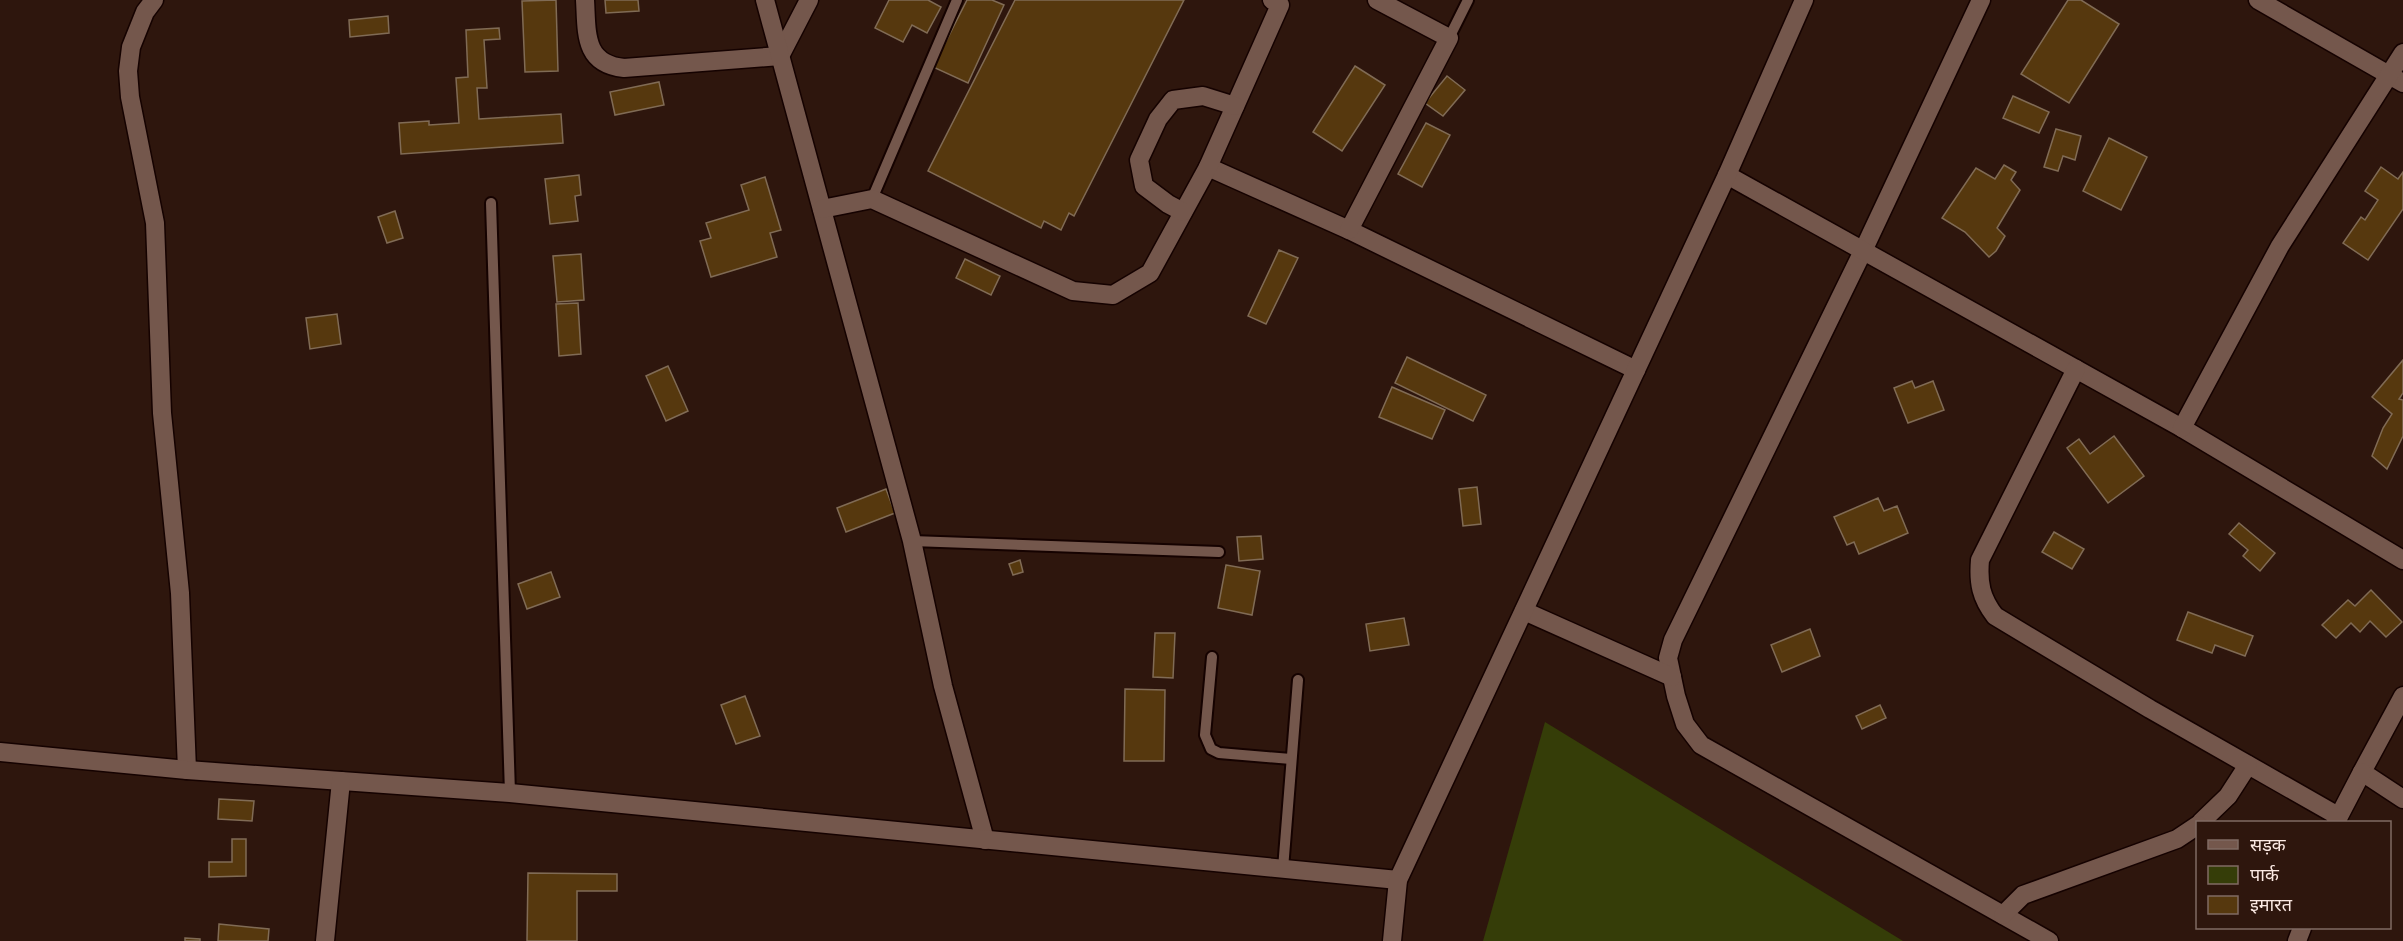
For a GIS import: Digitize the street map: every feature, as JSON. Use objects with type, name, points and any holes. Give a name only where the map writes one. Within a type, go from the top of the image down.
[{"type":"street","points":[[154,0],[146,12],[131,47],[128,70],[130,97],[155,223],[162,413],[180,593],[187,770]]},
{"type":"street","points":[[585,0],[591,49],[598,59],[609,66],[624,68],[780,56]]},
{"type":"street","points":[[765,0],[912,541],[943,686],[985,840]]},
{"type":"street","points":[[780,56],[808,0]]},
{"type":"street","points":[[1348,230],[1449,38],[1377,0]]},
{"type":"street","points":[[1392,941],[1398,880],[1727,175],[1804,0]]},
{"type":"street","points":[[1981,0],[1863,250],[1673,640],[1668,658],[1685,724],[1701,745],[2049,941]]},
{"type":"street","points":[[2258,0],[2396,80]]},
{"type":"street","points":[[822,209],[872,199],[1073,291],[1113,295],[1150,273],[1208,167],[1278,2]]},
{"type":"street","points":[[2182,428],[2280,246],[2396,80],[2403,53]]},
{"type":"street","points":[[1183,212],[1144,186],[1139,160],[1158,119],[1173,100],[1203,96],[1235,106]]},
{"type":"street","points":[[1208,167],[1348,230],[1636,370]]},
{"type":"street","points":[[1727,175],[2182,428],[2403,560]]},
{"type":"street","points":[[2076,369],[1980,560],[1978,581],[1985,603],[1995,616],[2337,819],[2403,696]]},
{"type":"street","points":[[1524,611],[1672,677]]},
{"type":"street","points":[[0,752],[187,770],[510,793],[1398,880]]},
{"type":"street","points":[[2202,821],[2228,796],[2248,765]]},
{"type":"street","points":[[2362,772],[2403,799]]},
{"type":"street","points":[[325,941],[341,781]]},
{"type":"street","points":[[2003,915],[2023,895],[2177,839],[2196,826]]},
{"type":"lane","points":[[872,199],[957,0]]},
{"type":"lane","points":[[1449,38],[1468,0]]},
{"type":"lane","points":[[491,203],[510,793]]},
{"type":"lane","points":[[912,541],[1219,552]]},
{"type":"lane","points":[[1212,657],[1205,735],[1211,749],[1218,753],[1291,759]]},
{"type":"lane","points":[[1283,869],[1298,680]]},
{"type":"green space","points":[[1545,722],[1903,941],[1483,941]]},
{"type":"building","points":[[556,0],[558,71],[525,72],[522,1]]},
{"type":"building","points":[[605,0],[638,0],[639,11],[606,13]]},
{"type":"building","points":[[889,0],[928,0],[941,7],[927,33],[912,25],[903,42],[875,28]]},
{"type":"building","points":[[967,0],[992,0],[1004,5],[968,83],[933,67]]},
{"type":"building","points":[[1015,0],[1184,0],[1074,216],[1069,213],[1061,230],[1044,221],[1041,228],[928,171]]},
{"type":"building","points":[[2068,0],[2081,0],[2119,24],[2069,103],[2021,74]]},
{"type":"building","points":[[388,16],[389,33],[350,37],[349,20]]},
{"type":"building","points":[[499,28],[500,39],[484,40],[487,88],[477,88],[479,119],[561,114],[563,143],[401,154],[399,123],[429,121],[429,125],[459,123],[456,78],[468,77],[466,30]]},
{"type":"building","points":[[1355,66],[1385,85],[1342,151],[1313,132]]},
{"type":"building","points":[[1447,76],[1465,90],[1443,116],[1425,103]]},
{"type":"building","points":[[659,82],[664,105],[615,115],[610,92]]},
{"type":"building","points":[[2013,96],[2049,112],[2039,133],[2003,118]]},
{"type":"building","points":[[1426,123],[1450,135],[1422,187],[1398,174]]},
{"type":"building","points":[[2056,129],[2081,136],[2075,160],[2063,156],[2058,171],[2044,167]]},
{"type":"building","points":[[2109,138],[2147,157],[2121,210],[2083,191]]},
{"type":"building","points":[[2004,165],[2016,172],[2011,180],[2020,190],[1997,228],[2005,236],[1996,251],[1989,257],[1965,232],[1942,218],[1976,168],[1995,179]]},
{"type":"building","points":[[2381,167],[2398,179],[2403,172],[2403,209],[2368,260],[2343,243],[2361,217],[2365,220],[2378,200],[2365,191]]},
{"type":"building","points":[[579,175],[581,195],[575,196],[578,221],[550,224],[545,179]]},
{"type":"building","points":[[765,177],[781,230],[770,233],[777,257],[711,277],[700,241],[711,238],[706,223],[749,210],[741,185]]},
{"type":"building","points":[[395,211],[403,238],[387,243],[378,217]]},
{"type":"building","points":[[1279,250],[1298,258],[1266,324],[1248,316]]},
{"type":"building","points":[[581,254],[584,300],[557,302],[553,256]]},
{"type":"building","points":[[965,259],[1000,276],[991,295],[956,278]]},
{"type":"building","points":[[578,303],[581,354],[559,356],[556,304]]},
{"type":"building","points":[[337,314],[341,344],[310,349],[306,318]]},
{"type":"building","points":[[1407,357],[1486,395],[1473,421],[1395,383]]},
{"type":"building","points":[[2403,360],[2403,393],[2399,399],[2403,400],[2403,436],[2387,469],[2372,456],[2383,428],[2392,414],[2372,397]]},
{"type":"building","points":[[668,366],[688,411],[666,421],[646,376]]},
{"type":"building","points":[[1912,381],[1915,388],[1933,381],[1944,410],[1908,423],[1894,388]]},
{"type":"building","points":[[1392,387],[1445,410],[1432,439],[1379,417]]},
{"type":"building","points":[[2114,436],[2144,476],[2108,503],[2067,448],[2079,439],[2090,454]]},
{"type":"building","points":[[1477,487],[1481,524],[1463,526],[1459,489]]},
{"type":"building","points":[[886,489],[895,513],[846,532],[837,508]]},
{"type":"building","points":[[1878,498],[1884,511],[1897,506],[1908,533],[1859,554],[1854,542],[1847,545],[1834,517]]},
{"type":"building","points":[[2239,523],[2275,553],[2260,571],[2243,556],[2248,550],[2229,534]]},
{"type":"building","points":[[2054,532],[2084,549],[2072,569],[2042,552]]},
{"type":"building","points":[[1261,536],[1263,559],[1239,561],[1237,537]]},
{"type":"building","points":[[1020,560],[1023,572],[1013,575],[1009,564]]},
{"type":"building","points":[[1226,565],[1260,571],[1252,615],[1218,608]]},
{"type":"building","points":[[551,572],[560,597],[527,609],[518,584]]},
{"type":"building","points":[[2371,590],[2402,622],[2386,637],[2370,621],[2360,632],[2351,623],[2336,638],[2322,625],[2348,600],[2355,606]]},
{"type":"building","points":[[2188,612],[2253,636],[2245,656],[2215,645],[2212,653],[2177,640]]},
{"type":"building","points":[[1404,618],[1409,645],[1370,651],[1366,624]]},
{"type":"building","points":[[1810,629],[1820,656],[1782,672],[1771,645]]},
{"type":"building","points":[[1155,633],[1175,633],[1173,678],[1153,677]]},
{"type":"building","points":[[1125,689],[1165,690],[1164,761],[1124,761]]},
{"type":"building","points":[[745,696],[760,736],[736,744],[721,705]]},
{"type":"building","points":[[1880,705],[1886,718],[1862,729],[1856,716]]},
{"type":"building","points":[[219,799],[254,801],[252,821],[218,819]]},
{"type":"building","points":[[232,839],[246,839],[246,876],[209,877],[209,862],[232,862]]},
{"type":"building","points":[[528,873],[617,874],[617,891],[577,891],[577,941],[527,941]]},
{"type":"building","points":[[219,924],[269,929],[268,941],[218,941]]},
{"type":"building","points":[[185,938],[200,939],[200,941],[185,941]]}]
